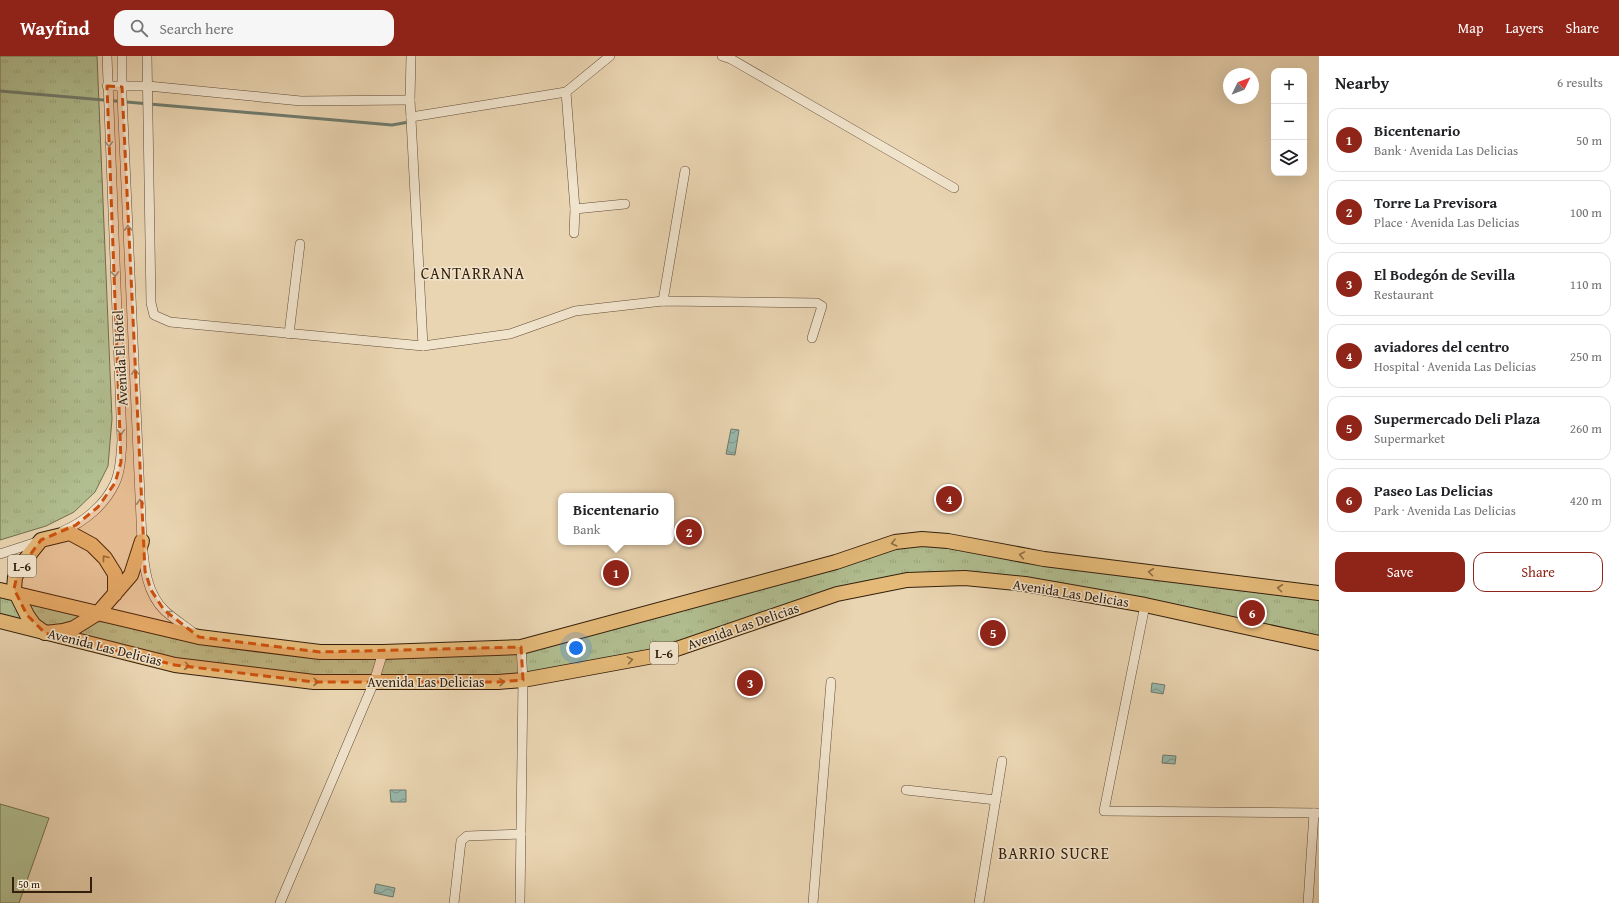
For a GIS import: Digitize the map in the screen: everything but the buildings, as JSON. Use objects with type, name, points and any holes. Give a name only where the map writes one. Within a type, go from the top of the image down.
[{"type":"main road","points":[[41,540],[70,533],[92,545],[105,558],[115,574],[115,594]]},
{"type":"main road","name":"L-6","points":[[0,590],[199,637],[320,652],[383,652],[521,647],[836,562],[895,542],[922,539],[948,541],[1044,559],[1319,593]]},
{"type":"main road","name":"L-6","points":[[41,540],[25,560],[15,577],[14,589],[27,615],[34,625],[45,632]]},
{"type":"main road","points":[[45,632],[63,631],[74,628],[98,613],[131,574],[142,541]]},
{"type":"main road","name":"Avenida Las Delicias","points":[[0,621],[175,665],[314,682],[498,682],[523,680],[659,654],[837,594],[907,580],[965,578],[1025,584],[1145,605],[1319,643]]},
{"type":"street","name":"Avenida El Hotel","points":[[41,540],[76,525],[98,507],[115,483],[121,462],[122,440],[106,56]]},
{"type":"street","name":"Avenida El Hotel","points":[[122,56],[122,96],[142,541],[145,571],[151,590],[164,610],[199,637]]},
{"type":"street","points":[[147,56],[151,303],[154,315],[170,322],[423,346],[510,334],[575,311],[663,301],[818,303],[822,306],[812,338]]},
{"type":"street","points":[[411,56],[410,100],[423,346]]},
{"type":"street","points":[[411,120],[462,108],[566,92],[610,56]]},
{"type":"street","points":[[722,56],[731,59],[954,188]]},
{"type":"street","points":[[107,91],[122,86],[148,86],[301,101],[410,100]]},
{"type":"street","points":[[566,92],[575,209],[574,233]]},
{"type":"street","points":[[663,301],[686,171]]},
{"type":"street","points":[[575,209],[625,204]]},
{"type":"street","points":[[289,334],[300,244]]},
{"type":"street","name":"L-6","points":[[0,554],[41,540]]},
{"type":"street","points":[[1145,605],[1104,812],[1316,813],[1308,903]]},
{"type":"street","points":[[520,903],[523,680],[521,647]]},
{"type":"street","points":[[280,903],[374,682],[383,652]]},
{"type":"street","points":[[813,903],[831,682]]},
{"type":"street","points":[[979,903],[1002,761]]},
{"type":"street","points":[[906,790],[996,800]]},
{"type":"street","points":[[454,903],[461,841],[467,836],[521,834]]},
{"type":"highlighted area","points":[[107,86],[122,87],[145,571],[151,590],[164,610],[199,637],[320,652],[521,647],[523,680],[498,682],[314,682],[175,665],[45,633],[27,615],[14,589],[18,571],[41,540],[76,525],[98,507],[115,483],[121,462]]},
{"type":"green space","points":[[0,56],[97,56],[112,419],[108,466],[95,492],[74,512],[46,526],[0,540]]},
{"type":"green space","points":[[895,542],[1319,593],[1319,643],[967,578],[907,580],[659,655],[523,680],[314,682],[175,665],[0,621],[0,590],[98,613],[320,652],[521,647]]},
{"type":"green space","points":[[0,804],[49,818],[19,903],[0,903]]},
{"type":"water","points":[[731,429],[739,430],[735,455],[726,454]]},
{"type":"water","points":[[1152,683],[1165,685],[1163,694],[1151,692]]},
{"type":"water","points":[[1163,755],[1176,756],[1175,764],[1162,763]]},
{"type":"water","points":[[390,790],[406,790],[406,802],[391,802]]},
{"type":"water","points":[[376,884],[395,888],[393,897],[374,893]]},
{"type":"waterway","points":[[0,91],[392,125],[409,122]]},
{"type":"place","name":"aviadores del centro","points":[[949,499]]},
{"type":"place","name":"Torre La Previsora","points":[[689,532]]},
{"type":"place","name":"Bicentenario","points":[[616,573]]},
{"type":"place","name":"Paseo Las Delicias","points":[[1252,613]]},
{"type":"place","name":"Supermercado Deli Plaza","points":[[993,633]]},
{"type":"place","name":"El Bodegón de Sevilla","points":[[750,683]]},
{"type":"district","name":"CANTARRANA","points":[[473,273]]},
{"type":"district","name":"BARRIO SUCRE","points":[[1054,853]]}]
